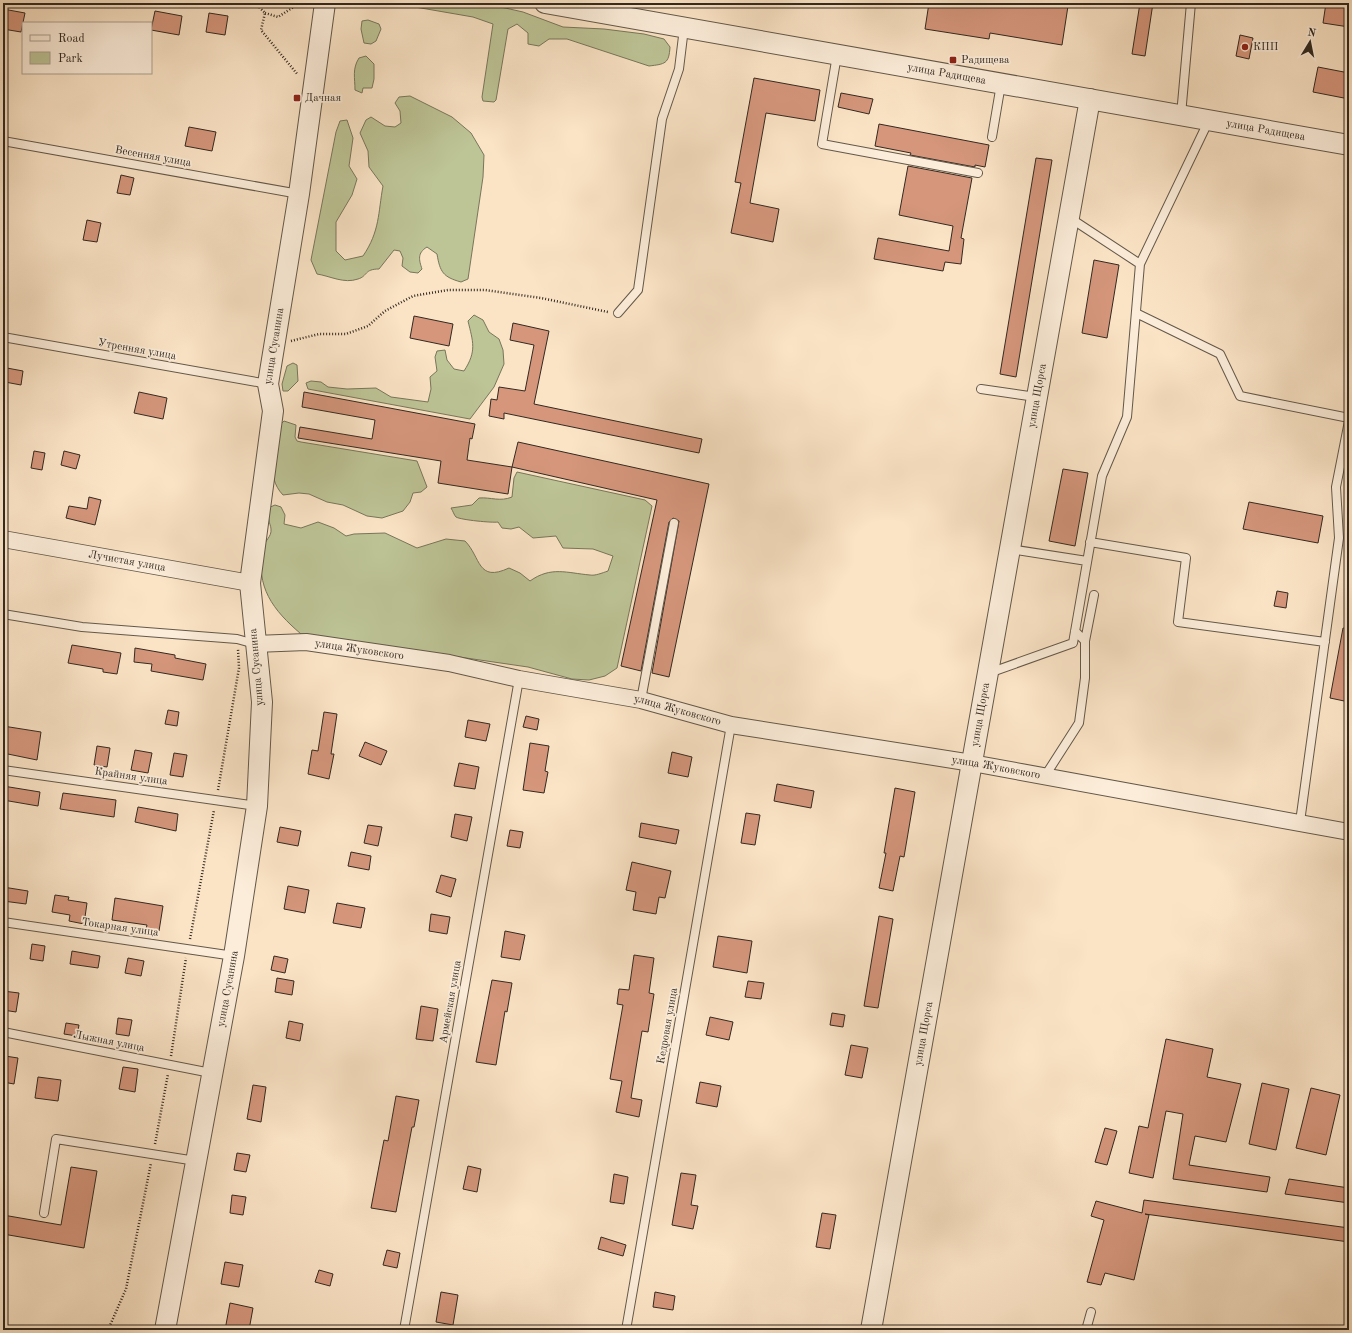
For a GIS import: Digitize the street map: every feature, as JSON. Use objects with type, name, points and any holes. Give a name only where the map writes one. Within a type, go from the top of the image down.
[{"type":"street","name":"улица Сусанина","points":[[165,1330],[211,1073],[234,956],[257,806],[262,702],[250,583],[272,410],[268,384],[299,194],[325,3]]},
{"type":"street","name":"улица Радищева","points":[[545,3],[1349,145]]},
{"type":"street","name":"улица Щорса","points":[[871,1330],[1090,99]]},
{"type":"street","name":"Лучистая улица","points":[[3,539],[250,583]]},
{"type":"street","name":"улица Жуковского","points":[[255,644],[306,642],[449,663],[519,679],[641,700],[731,725],[972,763],[1349,832]]},
{"type":"lane","points":[[1181,115],[1192,3]]},
{"type":"lane","points":[[618,313],[638,290],[662,119],[679,69],[684,28]]},
{"type":"lane","points":[[838,55],[822,144],[978,173]]},
{"type":"lane","points":[[992,137],[1001,84]]},
{"type":"lane","points":[[988,673],[1073,643],[1102,476],[1127,417],[1140,264],[1209,120]]},
{"type":"lane","name":"Весенняя улица","points":[[3,141],[299,194]]},
{"type":"lane","points":[[1069,217],[1140,264]]},
{"type":"lane","points":[[1136,313],[1220,354],[1240,396],[1349,418]]},
{"type":"lane","name":"Утренняя улица","points":[[3,337],[268,384]]},
{"type":"lane","points":[[981,388],[1037,398]]},
{"type":"lane","points":[[1300,822],[1339,538],[1336,487],[1349,421]]},
{"type":"lane","points":[[641,700],[674,523]]},
{"type":"lane","points":[[1090,542],[1186,558],[1178,622],[1325,642]]},
{"type":"lane","points":[[1010,548],[1087,561]]},
{"type":"lane","points":[[1045,776],[1079,723],[1085,678],[1085,641],[1094,595]]},
{"type":"lane","name":"улица Жуковского","points":[[3,614],[82,627],[237,639],[255,644]]},
{"type":"lane","points":[[1075,631],[1085,641]]},
{"type":"lane","name":"Армейская улица","points":[[404,1330],[519,679]]},
{"type":"lane","name":"Кедровая улица","points":[[626,1330],[731,725]]},
{"type":"lane","name":"Крайняя улица","points":[[3,770],[257,806]]},
{"type":"lane","name":"Токарная улица","points":[[3,922],[234,956]]},
{"type":"lane","name":"Лыжная улица","points":[[3,1032],[211,1073]]},
{"type":"lane","points":[[44,1213],[56,1139],[196,1161]]},
{"type":"lane","points":[[1086,1330],[1091,1312]]},
{"type":"path","points":[[255,3],[265,12],[278,17],[300,3]]},
{"type":"path","points":[[265,12],[261,30],[313,91]]},
{"type":"path","points":[[275,345],[319,334],[346,334],[368,326],[385,311],[413,296],[448,290],[484,290],[541,298],[594,310],[618,313]]},
{"type":"green space","points":[[392,3],[483,3],[523,12],[563,27],[604,29],[644,34],[664,39],[670,47],[669,57],[662,64],[649,66],[567,39],[549,39],[539,46],[528,44],[528,33],[517,24],[508,29],[496,100],[494,102],[483,101],[482,97],[493,24],[473,17]]},
{"type":"green space","points":[[368,20],[379,24],[381,29],[376,41],[371,44],[364,43],[361,29],[362,21]]},
{"type":"green space","points":[[366,56],[374,64],[374,79],[372,88],[363,88],[362,93],[355,90],[354,78],[359,58]]},
{"type":"green space","points":[[410,96],[452,117],[471,133],[484,155],[483,177],[468,279],[461,282],[446,276],[439,265],[437,254],[427,247],[420,254],[422,269],[418,273],[410,272],[402,266],[403,258],[400,251],[394,250],[379,269],[368,271],[358,279],[348,281],[317,274],[311,260],[336,132],[340,121],[347,120],[353,138],[349,166],[357,179],[352,195],[336,222],[336,251],[345,260],[363,256],[369,247],[378,222],[383,186],[369,167],[368,151],[360,133],[366,120],[371,117],[385,126],[395,127],[401,123],[400,111],[395,103],[399,97]]},
{"type":"green space","points":[[474,315],[483,320],[489,332],[499,339],[503,350],[504,364],[494,387],[470,419],[308,389],[306,383],[311,381],[321,382],[328,387],[347,389],[376,388],[391,397],[428,402],[431,389],[430,377],[437,371],[435,357],[437,351],[445,350],[447,360],[454,369],[464,371],[468,364],[471,358],[473,346],[468,321]]},
{"type":"green space","points":[[293,363],[297,365],[298,381],[288,391],[283,391],[282,384],[287,366]]},
{"type":"green space","points":[[284,421],[296,425],[295,437],[297,441],[417,461],[427,487],[421,492],[413,493],[410,502],[403,511],[382,518],[367,516],[343,505],[327,502],[309,494],[299,493],[283,495],[277,487],[274,479],[273,462],[280,425]]},
{"type":"green space","points":[[517,472],[645,500],[652,506],[617,668],[605,676],[589,680],[572,679],[528,667],[301,634],[282,616],[268,597],[264,586],[261,562],[264,546],[271,532],[268,508],[275,505],[281,507],[285,515],[284,524],[301,528],[318,522],[334,528],[346,536],[354,534],[385,533],[417,548],[446,539],[465,541],[485,570],[499,572],[509,568],[520,573],[530,581],[545,573],[552,572],[592,575],[608,571],[613,556],[593,549],[563,548],[556,536],[533,538],[519,527],[511,529],[502,528],[498,522],[470,520],[455,516],[451,508],[472,505],[479,498],[499,499],[512,497],[514,478]]},
{"type":"building","points":[[929,3],[1051,3],[1068,6],[1062,45],[990,33],[989,39],[925,29]]},
{"type":"building","points":[[1140,3],[1153,3],[1145,56],[1132,54]]},
{"type":"building","points":[[1326,3],[1349,3],[1349,27],[1323,23]]},
{"type":"building","points":[[3,9],[25,13],[21,32],[3,29]]},
{"type":"building","points":[[155,11],[182,16],[179,35],[152,30]]},
{"type":"building","points":[[209,13],[228,16],[225,35],[206,32]]},
{"type":"building","name":"КПП","points":[[1240,35],[1253,38],[1249,59],[1236,56]]},
{"type":"building","points":[[1318,67],[1349,73],[1349,99],[1313,92]]},
{"type":"building","points":[[754,78],[820,90],[815,121],[766,113],[750,203],[779,209],[773,242],[731,233],[741,183],[735,182]]},
{"type":"building","points":[[841,93],[873,99],[869,114],[838,107]]},
{"type":"building","points":[[879,124],[989,145],[985,167],[975,165],[975,167],[910,155],[911,153],[875,146]]},
{"type":"building","points":[[189,127],[216,132],[212,151],[185,146]]},
{"type":"building","points":[[1036,158],[1052,160],[1016,377],[1000,374]]},
{"type":"building","points":[[908,166],[972,178],[961,238],[964,239],[961,264],[945,262],[943,271],[874,259],[878,238],[949,251],[953,226],[899,215]]},
{"type":"building","points":[[121,175],[134,178],[130,195],[117,193]]},
{"type":"building","points":[[87,220],[101,223],[97,242],[83,240]]},
{"type":"building","points":[[1094,260],[1119,265],[1107,338],[1082,333]]},
{"type":"building","points":[[414,316],[453,324],[449,346],[410,338]]},
{"type":"building","points":[[513,323],[549,331],[534,404],[702,439],[699,453],[504,413],[504,419],[489,416],[491,399],[497,400],[499,387],[525,391],[534,345],[510,340]]},
{"type":"building","points":[[7,368],[23,371],[21,385],[5,382]]},
{"type":"building","points":[[139,392],[167,398],[163,419],[134,413]]},
{"type":"building","points":[[304,392],[475,424],[472,439],[470,438],[467,460],[512,467],[508,494],[438,483],[441,461],[298,438],[300,427],[372,439],[375,420],[302,407]]},
{"type":"building","points":[[518,442],[709,484],[669,677],[652,673],[679,521],[673,518],[669,522],[641,671],[621,666],[657,500],[512,467]]},
{"type":"building","points":[[34,451],[45,453],[42,470],[31,468]]},
{"type":"building","points":[[64,451],[80,455],[76,469],[61,465]]},
{"type":"building","points":[[1063,469],[1088,473],[1075,546],[1049,541]]},
{"type":"building","points":[[89,497],[101,500],[95,525],[66,518],[69,506],[87,509]]},
{"type":"building","points":[[1249,502],[1323,516],[1318,543],[1243,529]]},
{"type":"building","points":[[1277,591],[1288,593],[1286,608],[1274,606]]},
{"type":"building","points":[[1343,628],[1349,629],[1349,702],[1330,698]]},
{"type":"building","points":[[72,645],[121,653],[117,674],[103,672],[103,669],[68,663]]},
{"type":"building","points":[[135,648],[175,655],[175,658],[206,664],[203,680],[151,671],[152,664],[134,662]]},
{"type":"building","points":[[168,710],[179,712],[177,726],[165,724]]},
{"type":"building","points":[[324,712],[337,714],[331,754],[334,754],[329,779],[308,774],[312,750],[318,751]]},
{"type":"building","points":[[526,716],[539,719],[537,730],[523,727]]},
{"type":"building","points":[[468,720],[490,724],[486,741],[465,737]]},
{"type":"building","points":[[3,726],[41,732],[37,760],[3,753]]},
{"type":"building","points":[[365,742],[387,751],[381,765],[359,756]]},
{"type":"building","points":[[530,743],[549,746],[545,771],[548,772],[544,793],[523,790]]},
{"type":"building","points":[[97,746],[110,748],[107,767],[94,765]]},
{"type":"building","points":[[135,750],[152,753],[148,773],[131,770]]},
{"type":"building","points":[[672,752],[692,757],[688,777],[668,773]]},
{"type":"building","points":[[174,753],[187,755],[183,777],[170,775]]},
{"type":"building","points":[[459,763],[479,767],[475,789],[454,786]]},
{"type":"building","points":[[777,784],[814,791],[811,808],[774,801]]},
{"type":"building","points":[[3,786],[40,792],[38,806],[3,800]]},
{"type":"building","points":[[895,788],[915,792],[904,857],[900,856],[893,891],[879,888],[886,853],[884,853]]},
{"type":"building","points":[[63,793],[116,800],[114,817],[60,809]]},
{"type":"building","points":[[138,807],[178,814],[176,831],[135,822]]},
{"type":"building","points":[[746,813],[760,815],[755,845],[741,843]]},
{"type":"building","points":[[455,814],[472,817],[467,841],[451,837]]},
{"type":"building","points":[[641,823],[679,830],[676,844],[639,837]]},
{"type":"building","points":[[368,825],[382,827],[378,846],[364,843]]},
{"type":"building","points":[[280,827],[301,831],[298,846],[277,842]]},
{"type":"building","points":[[510,830],[523,832],[520,848],[507,846]]},
{"type":"building","points":[[351,852],[371,856],[369,870],[348,866]]},
{"type":"building","points":[[632,862],[671,871],[665,898],[659,897],[656,914],[633,910],[636,892],[626,890]]},
{"type":"building","points":[[441,875],[456,879],[451,897],[436,892]]},
{"type":"building","points":[[288,886],[309,890],[305,913],[284,909]]},
{"type":"building","points":[[3,887],[28,891],[26,904],[3,901]]},
{"type":"building","points":[[55,895],[69,897],[68,900],[87,903],[84,924],[69,921],[70,915],[52,912]]},
{"type":"building","points":[[115,898],[163,906],[159,931],[146,929],[147,925],[112,920]]},
{"type":"building","points":[[337,903],[365,908],[361,928],[333,923]]},
{"type":"building","points":[[431,914],[450,917],[447,934],[429,931]]},
{"type":"building","points":[[879,916],[893,919],[878,1008],[864,1006]]},
{"type":"building","points":[[505,931],[525,935],[520,960],[501,957]]},
{"type":"building","points":[[718,936],[752,941],[747,973],[713,967]]},
{"type":"building","points":[[32,944],[45,946],[43,961],[30,959]]},
{"type":"building","points":[[72,951],[100,956],[98,968],[70,964]]},
{"type":"building","points":[[634,955],[654,958],[649,993],[654,994],[648,1032],[642,1031],[631,1098],[642,1100],[639,1117],[616,1112],[622,1081],[610,1079],[623,1005],[617,1004],[619,989],[629,990]]},
{"type":"building","points":[[274,956],[288,959],[285,973],[271,970]]},
{"type":"building","points":[[128,958],[144,961],[141,976],[125,973]]},
{"type":"building","points":[[277,978],[294,981],[292,995],[275,992]]},
{"type":"building","points":[[492,980],[512,983],[507,1012],[505,1011],[496,1065],[476,1062]]},
{"type":"building","points":[[748,981],[764,983],[761,999],[745,997]]},
{"type":"building","points":[[3,991],[19,993],[16,1012],[3,1010]]},
{"type":"building","points":[[421,1006],[438,1009],[433,1041],[416,1039]]},
{"type":"building","points":[[832,1013],[845,1015],[843,1027],[830,1025]]},
{"type":"building","points":[[710,1017],[733,1022],[729,1040],[706,1035]]},
{"type":"building","points":[[118,1018],[132,1020],[129,1036],[116,1034]]},
{"type":"building","points":[[289,1021],[303,1024],[300,1041],[286,1038]]},
{"type":"building","points":[[66,1023],[79,1025],[77,1036],[64,1034]]},
{"type":"building","points":[[1166,1039],[1213,1049],[1207,1077],[1241,1084],[1226,1142],[1195,1136],[1189,1165],[1270,1177],[1267,1192],[1173,1179],[1183,1114],[1166,1111],[1153,1178],[1129,1173],[1139,1126],[1148,1128]]},
{"type":"building","points":[[851,1045],[868,1048],[862,1078],[845,1075]]},
{"type":"building","points":[[5,1056],[18,1058],[14,1084],[3,1082]]},
{"type":"building","points":[[123,1067],[138,1069],[135,1092],[119,1089]]},
{"type":"building","points":[[38,1077],[61,1080],[58,1101],[35,1098]]},
{"type":"building","points":[[700,1082],[721,1086],[717,1107],[696,1103]]},
{"type":"building","points":[[1262,1083],[1289,1089],[1276,1150],[1249,1144]]},
{"type":"building","points":[[253,1085],[266,1087],[261,1122],[247,1119]]},
{"type":"building","points":[[1311,1088],[1340,1095],[1326,1155],[1296,1148]]},
{"type":"building","points":[[396,1096],[419,1100],[414,1127],[412,1127],[396,1212],[371,1208],[384,1140],[388,1141]]},
{"type":"building","points":[[1105,1128],[1117,1131],[1107,1165],[1095,1162]]},
{"type":"building","points":[[237,1153],[250,1155],[246,1172],[234,1170]]},
{"type":"building","points":[[468,1166],[481,1169],[477,1192],[463,1189]]},
{"type":"building","points":[[71,1167],[97,1171],[84,1248],[3,1234],[3,1215],[61,1225]]},
{"type":"building","points":[[681,1173],[696,1175],[691,1205],[698,1206],[693,1229],[672,1225]]},
{"type":"building","points":[[614,1174],[628,1177],[624,1204],[610,1202]]},
{"type":"building","points":[[1289,1179],[1349,1188],[1349,1203],[1285,1194]]},
{"type":"building","points":[[232,1195],[246,1197],[243,1215],[230,1213]]},
{"type":"building","points":[[1144,1200],[1349,1228],[1349,1242],[1145,1214],[1149,1215],[1134,1280],[1105,1273],[1101,1285],[1087,1282],[1104,1220],[1091,1216],[1096,1201],[1142,1213]]},
{"type":"building","points":[[822,1213],[836,1215],[830,1249],[816,1247]]},
{"type":"building","points":[[601,1237],[626,1245],[623,1256],[598,1249]]},
{"type":"building","points":[[387,1250],[400,1253],[397,1268],[383,1265]]},
{"type":"building","points":[[225,1262],[243,1265],[239,1287],[221,1284]]},
{"type":"building","points":[[319,1270],[333,1274],[330,1286],[315,1282]]},
{"type":"building","points":[[441,1292],[458,1295],[453,1325],[436,1322]]},
{"type":"building","points":[[655,1292],[675,1296],[673,1310],[653,1307]]},
{"type":"building","points":[[230,1303],[253,1308],[249,1330],[225,1330]]},
{"type":"place","name":"КПП","points":[[1245,47]]},
{"type":"place","name":"Радищева","points":[[953,60]]},
{"type":"place","name":"Дачная","points":[[297,98]]}]
